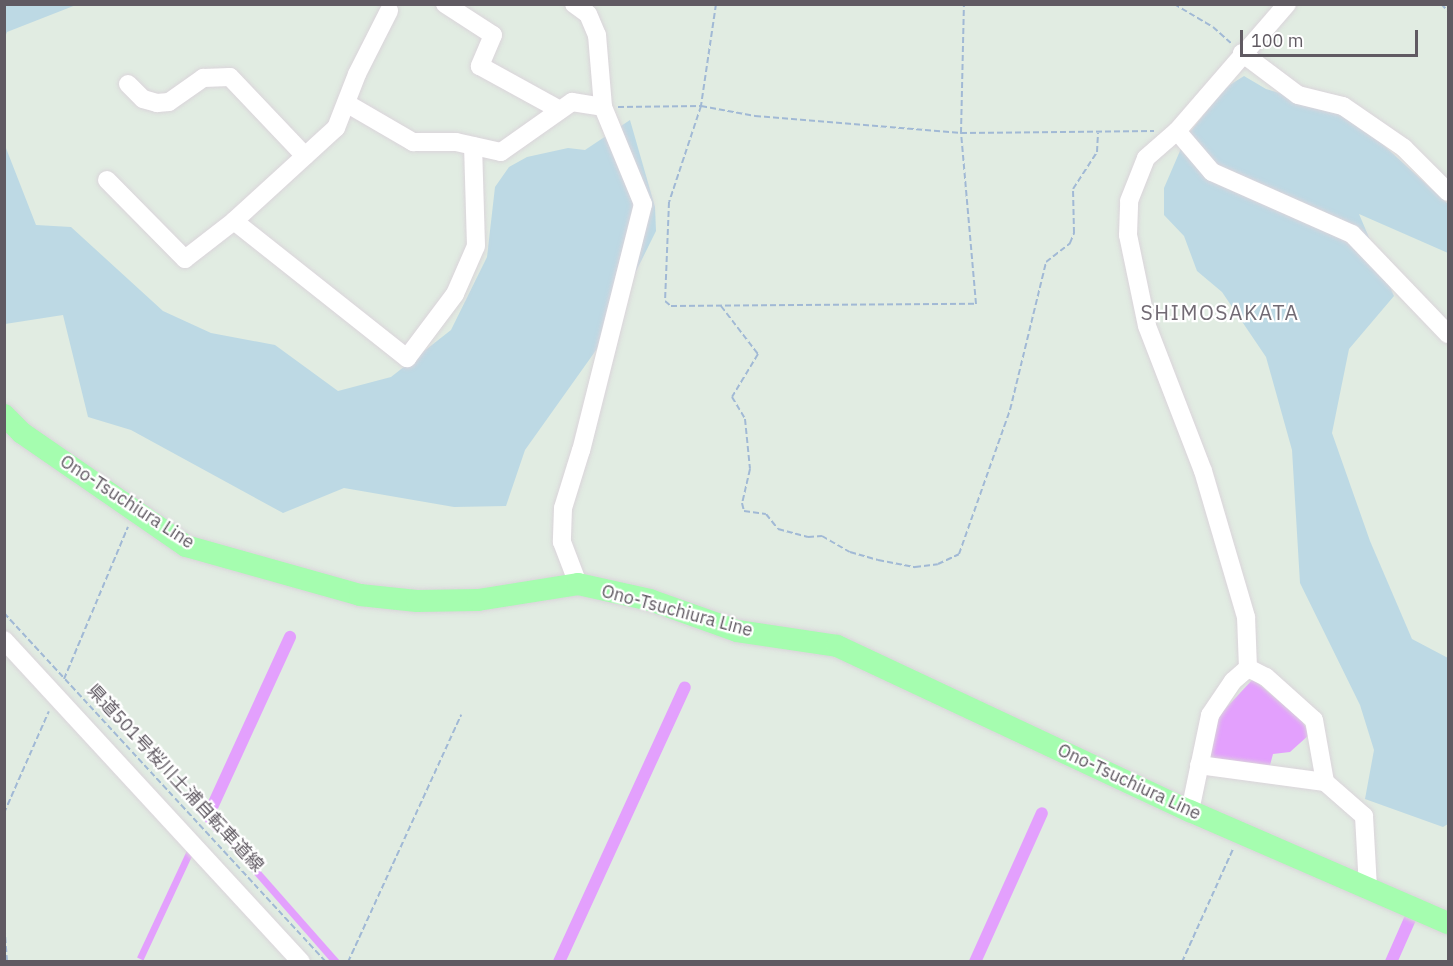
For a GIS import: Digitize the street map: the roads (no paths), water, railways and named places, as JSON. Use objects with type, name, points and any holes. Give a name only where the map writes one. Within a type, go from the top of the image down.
[{"type":"main road","name":"Ono-Tsuchiura Line","points":[[4,415],[22,433],[186,546],[360,595],[417,601],[478,600],[578,584],[650,600],[737,630],[837,646],[1190,811],[1449,923]]},
{"type":"street","points":[[445,4],[493,35],[480,66],[561,110]]},
{"type":"street","points":[[573,4],[588,14],[597,35],[603,107],[643,204],[582,450],[563,508],[562,542],[578,584]]},
{"type":"street","points":[[1248,668],[1246,617],[1203,471],[1147,326],[1128,235],[1130,201],[1146,158],[1177,131],[1242,53],[1287,4]]},
{"type":"street","points":[[107,180],[185,259],[234,221],[336,128],[385,7]]},
{"type":"street","points":[[1242,53],[1298,94],[1343,106],[1404,148],[1449,192]]},
{"type":"street","points":[[128,84],[143,99],[157,104],[170,102],[202,78],[230,77],[305,156]]},
{"type":"street","points":[[346,103],[413,142],[456,142],[501,152],[561,110],[580,101],[603,107]]},
{"type":"street","points":[[1177,131],[1212,172],[1352,234],[1449,334]]},
{"type":"street","points":[[234,221],[407,358],[455,294],[477,246],[473,147]]},
{"type":"street","points":[[4,639],[301,962]]},
{"type":"street","points":[[1190,811],[1210,715],[1233,681],[1248,668]]},
{"type":"street","points":[[1248,668],[1266,677],[1314,720],[1325,782]]},
{"type":"street","points":[[1199,765],[1325,782],[1364,816],[1368,887]]},
{"type":"waterway","points":[[218,827],[208,816],[290,637]]},
{"type":"waterway","points":[[559,962],[685,687]]},
{"type":"waterway","points":[[975,962],[1042,813]]},
{"type":"waterway","points":[[1391,962],[1410,919]]},
{"type":"district","name":"SHIMOSAKATA","points":[[1220,312]]}]
